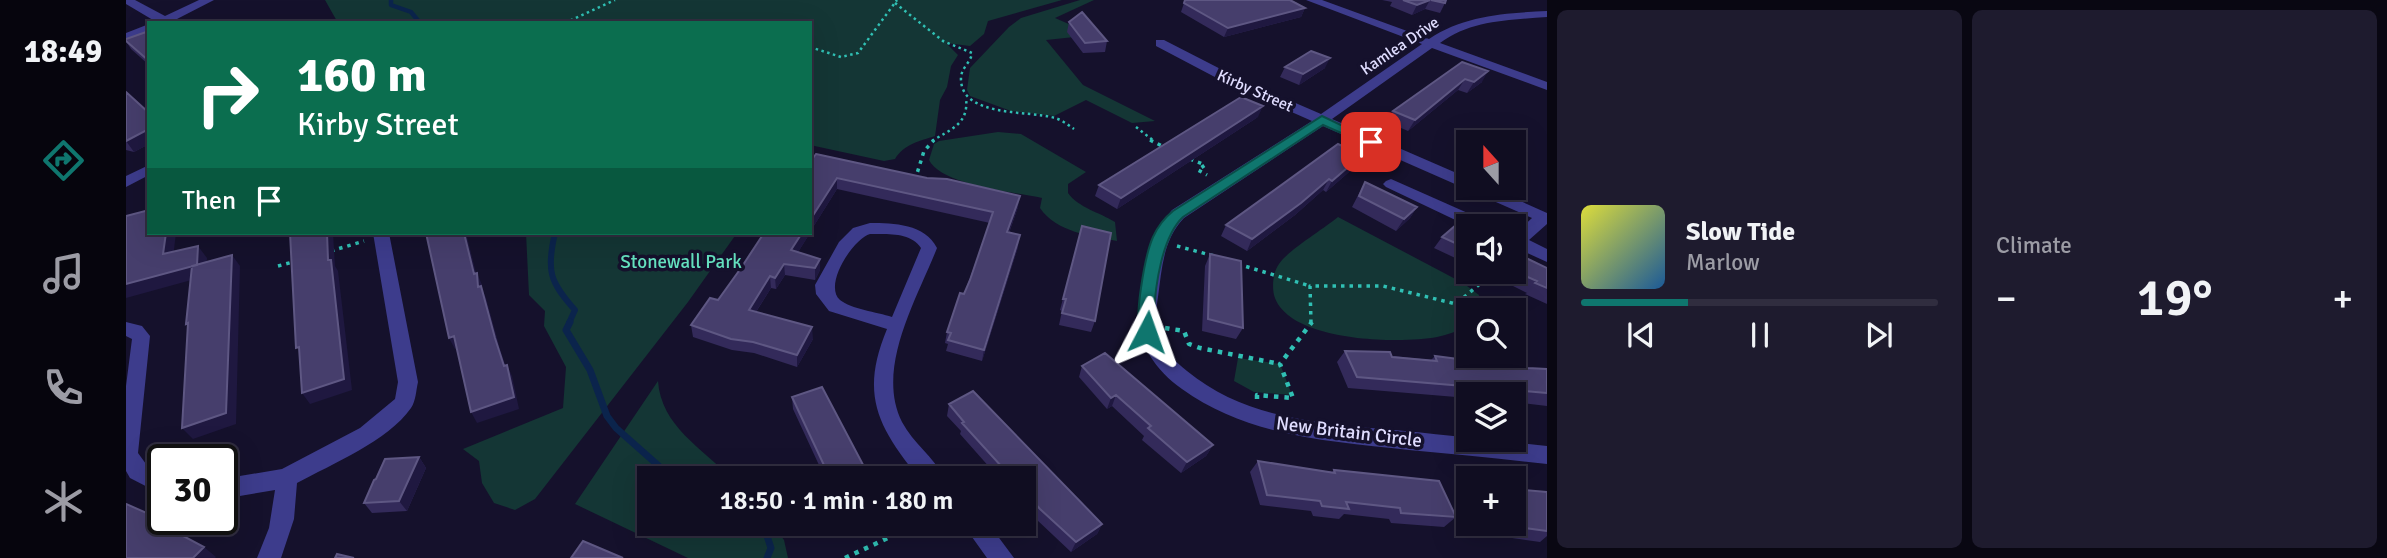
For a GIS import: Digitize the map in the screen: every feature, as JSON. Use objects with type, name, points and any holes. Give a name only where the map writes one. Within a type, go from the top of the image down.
[{"type":"street","points":[[127,0],[163,21],[208,0]]},
{"type":"street","points":[[1312,0],[1547,86]]},
{"type":"street","name":"Kamlea Drive","points":[[1322,120],[1447,32],[1475,21],[1512,15],[1547,14]]},
{"type":"street","points":[[126,38],[147,28]]},
{"type":"street","name":"Kirby Street","points":[[1160,43],[1212,72],[1456,179]]},
{"type":"street","points":[[1146,324],[1158,241],[1166,225],[1178,214],[1322,120]]},
{"type":"street","points":[[126,182],[147,170]]},
{"type":"street","points":[[1391,184],[1456,214]]},
{"type":"street","points":[[1504,200],[1545,218],[1526,233]]},
{"type":"street","points":[[897,325],[835,306],[825,294],[824,285],[850,237],[862,229],[880,226],[912,233],[927,242],[929,248],[897,325],[883,368],[887,409],[901,440],[923,466]]},
{"type":"street","points":[[238,486],[286,478],[367,434],[396,412],[407,394],[406,370],[382,235]]},
{"type":"street","points":[[1526,246],[1547,256]]},
{"type":"street","name":"New Britain Circle","points":[[1146,324],[1150,342],[1172,370],[1216,402],[1244,415],[1297,429],[1547,455]]},
{"type":"street","points":[[126,329],[141,336],[127,455],[138,471],[147,476]]},
{"type":"street","points":[[269,558],[281,532],[286,506],[286,478]]},
{"type":"street","points":[[984,536],[1002,558]]},
{"type":"path","points":[[569,21],[615,0]]},
{"type":"path","points":[[812,48],[841,57],[854,55],[861,51],[896,1],[943,41],[972,53],[974,56],[962,70],[961,83],[968,107],[963,119],[949,134],[927,146],[913,185]]},
{"type":"path","points":[[965,97],[1002,110],[1054,118],[1074,129]]},
{"type":"path","points":[[1136,127],[1147,138],[1172,150]]},
{"type":"path","points":[[1183,156],[1205,165]]},
{"type":"path","points":[[330,251],[379,235]]},
{"type":"path","points":[[1189,249],[1217,257]]},
{"type":"path","points":[[278,266],[304,258]]},
{"type":"path","points":[[1228,261],[1310,286],[1383,286],[1456,304]]},
{"type":"path","points":[[1463,298],[1480,284]]},
{"type":"path","points":[[1280,364],[1312,322],[1310,286]]},
{"type":"path","points":[[1146,324],[1184,331],[1189,344],[1209,351],[1280,364]]},
{"type":"path","points":[[1280,364],[1293,398]]},
{"type":"path","points":[[1524,368],[1528,373]]},
{"type":"path","points":[[845,558],[892,536]]},
{"type":"green space","points":[[325,0],[1062,0],[988,21],[984,34],[970,46],[946,43],[958,55],[951,66],[947,87],[940,100],[935,136],[908,146],[895,159],[884,161],[812,145],[812,21],[337,21]]},
{"type":"green space","points":[[1080,0],[1094,0],[1055,18],[1071,25],[1084,36],[1046,40],[1083,85],[1155,121],[1132,123],[1086,100],[1054,116],[1011,111],[970,96],[967,90],[970,68],[1009,27],[1021,18]]},
{"type":"green space","points":[[998,132],[1021,134],[1086,172],[1068,184],[1068,193],[1083,206],[1115,222],[1117,241],[1085,235],[1055,223],[1040,208],[1042,198],[997,190],[948,176],[936,169],[929,160],[934,144],[939,141]]},
{"type":"green space","points":[[1338,217],[1456,279],[1456,284],[1464,284],[1479,295],[1479,298],[1456,298],[1456,331],[1437,337],[1372,339],[1321,331],[1299,322],[1283,311],[1274,295],[1277,267],[1290,253]]},
{"type":"green space","name":"Stonewall Park","points":[[526,235],[736,235],[688,302],[535,499],[515,510],[494,503],[482,483],[479,461],[463,449],[563,408],[566,367],[544,326],[545,311],[529,295]]},
{"type":"green space","points":[[1238,358],[1280,364],[1292,395],[1254,392],[1234,381]]},
{"type":"green space","points":[[658,381],[661,397],[675,424],[718,466],[637,466],[637,534],[575,504]]},
{"type":"green space","points":[[642,536],[781,536],[788,558],[688,558]]},
{"type":"building","points":[[1185,0],[1290,0],[1305,8],[1228,28],[1184,3]]},
{"type":"building","points":[[1403,0],[1430,0],[1417,5]]},
{"type":"building","points":[[1082,12],[1107,41],[1085,43],[1069,22]]},
{"type":"building","points":[[147,32],[147,59],[126,41]]},
{"type":"building","points":[[1311,51],[1330,58],[1303,74],[1285,67]]},
{"type":"building","points":[[1462,62],[1488,71],[1474,82],[1465,79],[1415,120],[1393,111]]},
{"type":"building","points":[[126,92],[147,111],[147,130],[126,141]]},
{"type":"building","points":[[1241,97],[1263,106],[1121,198],[1099,185]]},
{"type":"building","points":[[1338,144],[1362,155],[1332,181],[1329,179],[1252,239],[1226,225]]},
{"type":"building","points":[[816,154],[1020,196],[1007,232],[1020,235],[984,350],[948,340],[951,333],[947,332],[960,293],[964,294],[970,280],[993,212],[837,178],[812,217],[812,159]]},
{"type":"building","points":[[1365,182],[1417,207],[1404,219],[1359,196]]},
{"type":"building","points":[[147,211],[147,235],[166,235],[163,254],[198,246],[197,265],[126,284],[126,216]]},
{"type":"building","points":[[1456,225],[1456,243],[1442,237]]},
{"type":"building","points":[[1082,226],[1111,233],[1095,321],[1062,313],[1066,299],[1063,299]]},
{"type":"building","points":[[290,235],[327,235],[344,379],[302,393],[299,347],[296,348]]},
{"type":"building","points":[[426,235],[464,235],[474,274],[477,273],[478,287],[481,286],[504,366],[507,365],[514,397],[471,412],[454,336],[449,338]]},
{"type":"building","points":[[763,235],[801,235],[791,250],[820,259],[815,268],[784,264],[775,278],[770,276],[749,310],[812,327],[797,355],[753,342],[731,339],[691,325],[710,298],[718,300]]},
{"type":"building","points":[[1210,254],[1241,261],[1243,328],[1208,319]]},
{"type":"building","points":[[232,255],[226,413],[182,428],[188,323],[186,324],[192,266]]},
{"type":"building","points":[[1526,258],[1547,268],[1547,288],[1535,283],[1537,281],[1526,276]]},
{"type":"building","points":[[1345,351],[1390,352],[1392,357],[1437,361],[1435,356],[1456,359],[1456,368],[1547,369],[1547,393],[1526,391],[1526,382],[1456,382],[1456,385],[1357,377]]},
{"type":"building","points":[[1105,353],[1213,445],[1187,462],[1116,395],[1111,398],[1082,366]]},
{"type":"building","points":[[822,387],[864,466],[824,466],[792,397]]},
{"type":"building","points":[[973,391],[1102,524],[1076,542],[1036,504],[1036,466],[1001,466],[962,423],[964,422],[949,404]]},
{"type":"building","points":[[419,457],[399,501],[364,503],[385,459]]},
{"type":"building","points":[[1258,461],[1335,473],[1334,470],[1439,481],[1456,517],[1401,513],[1400,508],[1346,502],[1349,509],[1322,506],[1320,501],[1267,495]]},
{"type":"building","points":[[1526,490],[1547,492],[1547,531],[1526,528]]},
{"type":"building","points":[[126,504],[147,513],[147,535],[181,535],[204,547],[193,558],[126,558]]},
{"type":"building","points":[[583,541],[623,558],[571,558]]},
{"type":"building","points":[[337,554],[354,558],[335,558]]},
{"type":"waterway","points":[[391,0],[391,5],[411,12],[418,21]]},
{"type":"waterway","points":[[555,235],[551,257],[552,275],[560,292],[575,310],[569,323]]},
{"type":"waterway","points":[[570,322],[566,330],[590,370],[607,416],[616,428],[659,466]]},
{"type":"waterway","points":[[767,536],[771,548],[767,558]]},
{"type":"route","points":[[1147,332],[1146,314],[1158,241],[1166,225],[1178,214],[1322,120],[1371,142]]}]
